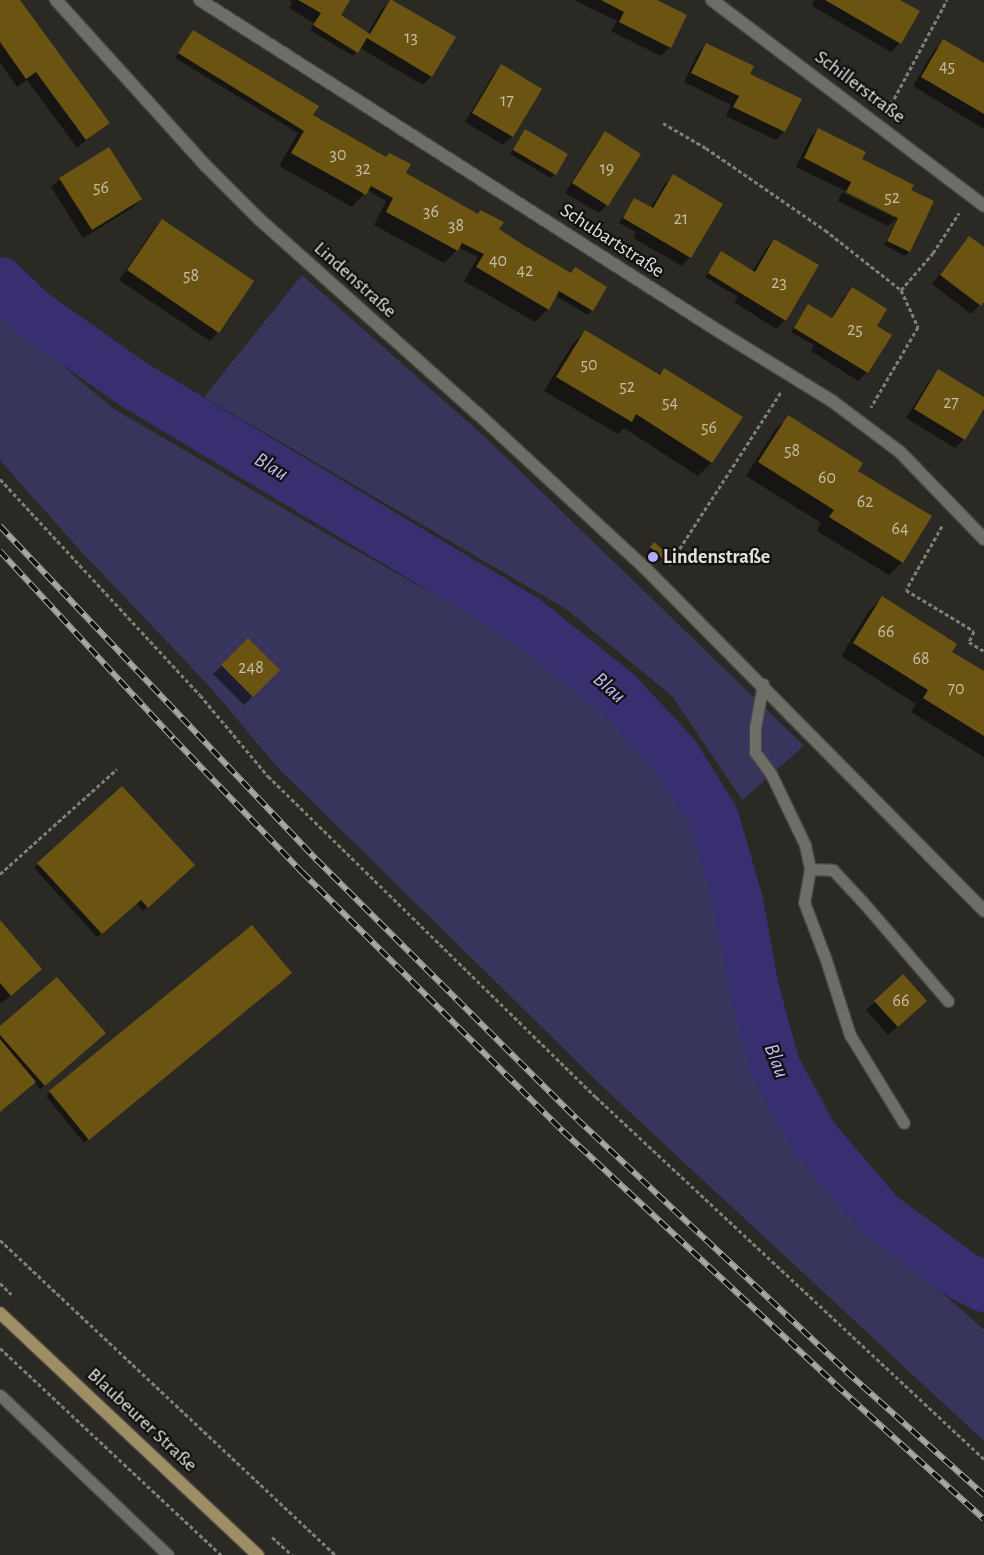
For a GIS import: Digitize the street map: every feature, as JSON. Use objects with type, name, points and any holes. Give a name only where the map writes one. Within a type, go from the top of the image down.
[{"type":"main road","name":"Blaubeurer Straße","points":[[0,1313],[258,1555]]},
{"type":"street","name":"Lindenstraße","points":[[56,0],[206,166],[259,219],[477,413],[645,568],[763,684],[984,911]]},
{"type":"street","name":"Schubartstraße","points":[[200,0],[862,422],[900,452],[984,539]]},
{"type":"street","name":"Schillerstraße","points":[[712,0],[984,206]]},
{"type":"lane","points":[[763,684],[755,728],[755,752],[771,774],[805,846],[810,869],[804,902],[826,960],[850,1035],[904,1123]]},
{"type":"lane","points":[[810,869],[833,870],[862,901],[948,1002]]},
{"type":"lane","points":[[0,1395],[168,1555]]},
{"type":"path","points":[[880,126],[947,0]]},
{"type":"path","points":[[663,123],[706,148],[825,230],[901,290],[918,327],[878,394]]},
{"type":"path","points":[[901,290],[933,253],[970,196]]},
{"type":"path","points":[[658,582],[792,376]]},
{"type":"path","points":[[0,479],[200,695],[268,776],[596,1097],[984,1459]]},
{"type":"path","points":[[953,506],[906,590],[974,631],[969,642],[984,651]]},
{"type":"path","points":[[0,874],[118,769]]},
{"type":"path","points":[[0,1240],[336,1555]]},
{"type":"path","points":[[0,1348],[221,1555]]},
{"type":"shaded area","points":[[302,275],[487,439],[804,746],[742,800],[672,696],[566,609],[204,397]]},
{"type":"shaded area","points":[[0,312],[111,407],[327,534],[513,639],[599,701],[665,762],[700,820],[725,897],[752,1054],[798,1146],[869,1227],[984,1330],[984,1441],[605,1089],[278,768],[210,687],[77,547],[0,460]]},
{"type":"building","points":[[0,0],[20,0],[110,123],[86,140],[36,72],[26,79],[0,42]]},
{"type":"building","points":[[298,0],[350,0],[341,15],[370,34],[390,0],[392,0],[456,37],[432,77],[367,38],[358,53],[313,25],[321,13]]},
{"type":"building","points":[[601,0],[657,0],[687,15],[671,48],[619,22],[624,12]]},
{"type":"building","points":[[825,0],[900,0],[920,11],[901,44]]},
{"type":"building","points":[[193,30],[319,106],[313,115],[386,157],[389,153],[411,164],[406,173],[478,214],[480,210],[504,222],[499,229],[525,246],[571,273],[575,267],[607,287],[593,311],[559,291],[549,310],[476,267],[484,254],[462,243],[458,251],[386,212],[393,198],[371,186],[366,195],[291,153],[304,131],[178,53]]},
{"type":"building","points":[[943,39],[984,63],[984,114],[921,77]]},
{"type":"building","points":[[706,43],[754,66],[750,74],[802,99],[785,132],[733,107],[739,96],[691,73]]},
{"type":"building","points":[[501,64],[542,89],[513,137],[472,113]]},
{"type":"building","points":[[818,128],[866,152],[862,159],[914,185],[911,190],[934,201],[910,252],[887,241],[898,218],[846,192],[851,182],[804,158]]},
{"type":"building","points":[[525,129],[568,154],[556,175],[513,150]]},
{"type":"building","points":[[605,131],[641,154],[608,206],[572,183]]},
{"type":"building","points":[[109,147],[142,199],[92,230],[59,178]]},
{"type":"building","points":[[673,174],[723,204],[691,258],[623,218],[634,198],[653,208]]},
{"type":"building","points":[[162,219],[254,281],[219,333],[127,270]]},
{"type":"building","points":[[969,236],[984,247],[984,302],[981,306],[940,275]]},
{"type":"building","points":[[774,239],[819,265],[786,321],[708,273],[721,251],[755,272]]},
{"type":"building","points":[[852,287],[887,309],[877,326],[892,335],[868,373],[794,328],[808,304],[832,318]]},
{"type":"building","points":[[585,330],[660,375],[664,368],[743,417],[712,463],[636,414],[632,422],[556,377]]},
{"type":"building","points":[[938,369],[984,397],[984,409],[965,440],[914,409]]},
{"type":"building","points":[[788,415],[863,463],[858,471],[932,516],[903,563],[829,517],[834,510],[758,462]]},
{"type":"building","points":[[654,542],[668,554],[663,559],[650,547]]},
{"type":"building","points":[[882,596],[957,644],[952,652],[984,671],[984,736],[923,698],[928,690],[853,643]]},
{"type":"building","points":[[248,638],[280,670],[253,697],[221,665]]},
{"type":"building","points":[[122,786],[195,865],[148,908],[141,900],[102,934],[37,863]]},
{"type":"building","points":[[0,920],[42,969],[11,996],[0,983]]},
{"type":"building","points":[[252,925],[292,973],[89,1140],[49,1091]]},
{"type":"building","points":[[903,974],[927,1001],[898,1027],[874,1001]]},
{"type":"building","points":[[57,977],[106,1033],[45,1086],[0,1035],[0,1026]]},
{"type":"building","points":[[0,1039],[36,1082],[0,1112]]},
{"type":"waterway","name":"Blau","points":[[0,282],[32,313],[133,384],[527,621],[616,692],[674,754],[714,818],[738,901],[754,989],[775,1066],[814,1138],[881,1216],[963,1276],[984,1287]]},
{"type":"railway","points":[[0,526],[316,859],[577,1119],[846,1371],[984,1495]]},
{"type":"railway","points":[[0,551],[174,739],[302,872],[563,1131],[835,1384],[984,1519]]},
{"type":"place","name":"Lindenstraße","points":[[653,557]]}]
